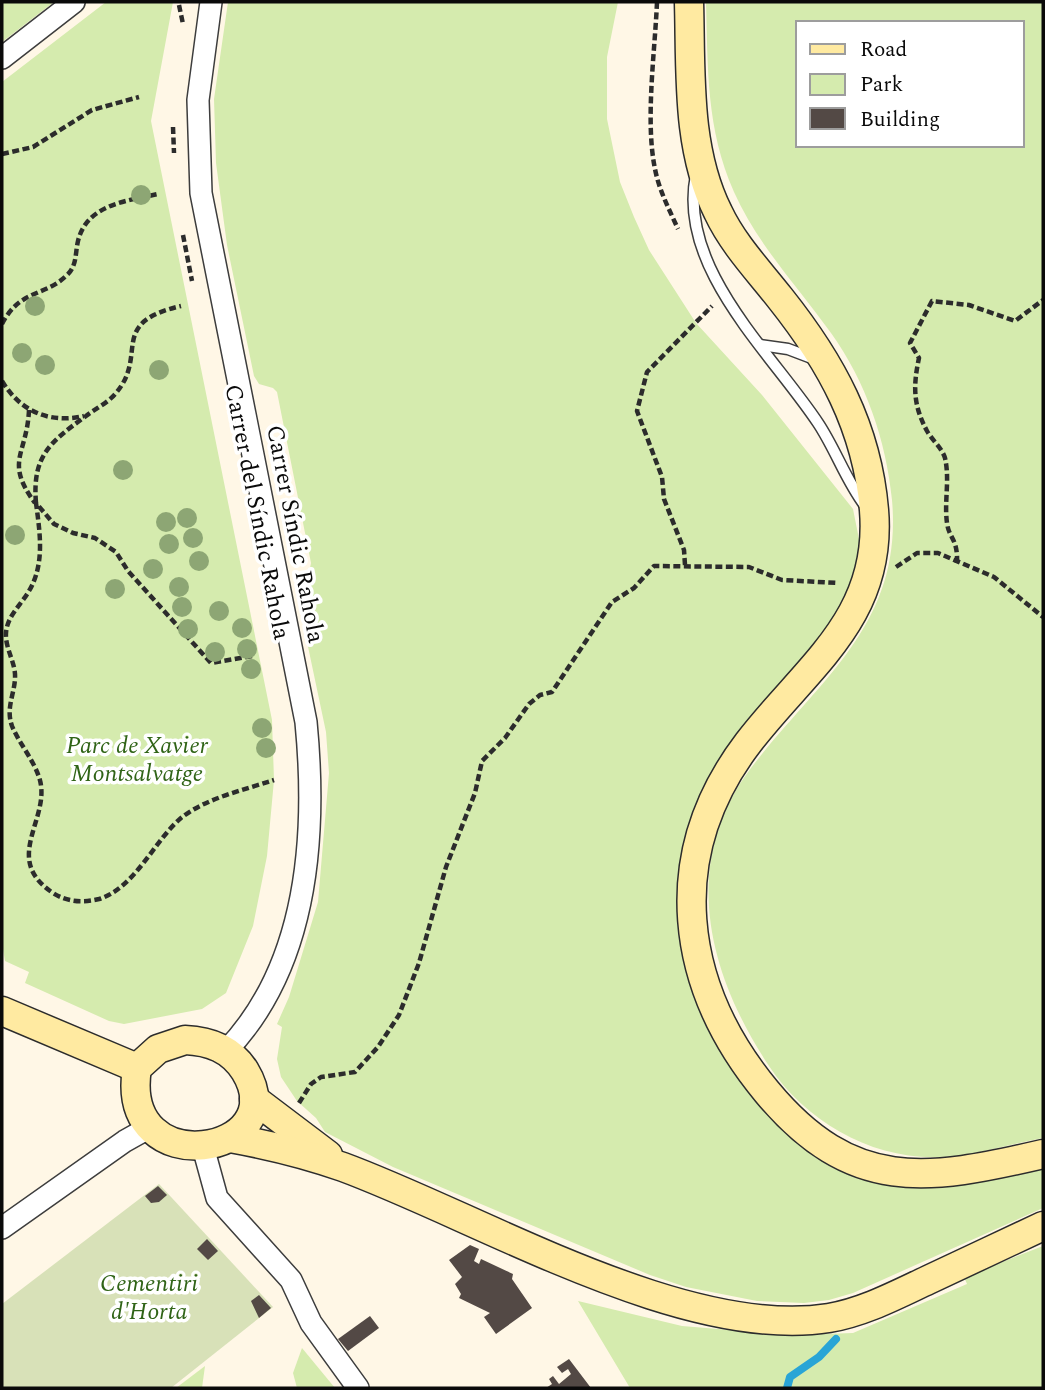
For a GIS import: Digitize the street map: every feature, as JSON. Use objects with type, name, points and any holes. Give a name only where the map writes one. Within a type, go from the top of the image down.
[{"type":"street","points":[[2,58],[74,2]]},
{"type":"street","points":[[688,2],[692,101],[699,158],[716,209],[732,237],[811,339],[840,386],[863,446],[874,517],[871,570],[860,604],[847,626],[749,742],[712,804],[702,827],[692,876],[691,922],[698,963],[726,1030],[746,1064],[782,1110],[825,1147],[867,1166],[913,1175],[959,1172],[1043,1154]]},
{"type":"street","name":"Carrer Síndic Rahola","points":[[210,4],[198,100],[201,193],[306,722],[311,808],[301,895],[279,971],[255,1018],[226,1051]]},
{"type":"street","points":[[3,1011],[137,1068]]},
{"type":"street","points":[[185,1040],[206,1043],[226,1051],[246,1073],[254,1099],[247,1122],[230,1138],[203,1147],[168,1140],[150,1127],[135,1103],[137,1068],[158,1049],[185,1040]]},
{"type":"street","points":[[254,1099],[344,1167]]},
{"type":"street","points":[[2,1228],[23,1216],[125,1141],[150,1127]]},
{"type":"street","points":[[230,1138],[285,1148],[344,1167],[634,1287],[693,1306],[754,1317],[808,1320],[849,1313],[880,1303],[1043,1226]]},
{"type":"street","points":[[203,1147],[217,1198],[290,1280],[311,1323],[358,1388]]},
{"type":"street","points":[[2,1237],[23,1216]]},
{"type":"lane","points":[[699,158],[692,192],[696,229],[719,288],[818,423],[853,489],[874,517]]},
{"type":"lane","points":[[760,345],[788,349],[821,362],[840,386]]},
{"type":"path","points":[[179,5],[184,23],[182,36]]},
{"type":"path","points":[[2,153],[33,147],[92,110],[139,97]]},
{"type":"path","points":[[174,117],[174,156]]},
{"type":"path","points":[[2,324],[14,306],[25,297],[65,278],[71,271],[81,232],[95,214],[115,204],[158,194]]},
{"type":"path","points":[[183,233],[193,285]]},
{"type":"path","points":[[685,565],[684,550],[664,499],[662,477],[637,411],[637,400],[645,390],[647,372],[718,300]]},
{"type":"path","points":[[957,563],[958,544],[947,525],[948,485],[944,455],[927,431],[916,402],[913,390],[919,359],[910,343],[932,301],[970,305],[1015,321],[1043,300]]},
{"type":"path","points":[[181,306],[162,311],[143,321],[131,342],[123,383],[110,400],[50,443],[36,472],[39,562],[30,590],[13,613],[6,632],[15,676],[10,717],[40,778],[40,802],[27,846],[28,858],[37,878],[64,899],[89,901],[102,898],[125,881],[175,824],[191,811],[274,780]]},
{"type":"path","points":[[2,381],[5,392],[29,410],[57,419],[87,415]]},
{"type":"path","points":[[29,410],[28,432],[17,469],[23,485],[54,524],[95,538],[116,552],[128,571],[211,663],[252,656]]},
{"type":"path","points":[[295,1110],[311,1084],[321,1077],[355,1072],[378,1047],[399,1015],[419,963],[446,867],[475,793],[476,778],[490,750],[505,738],[529,704],[540,695],[552,692],[611,602],[634,588],[654,566],[749,567],[782,580],[842,583],[871,570],[896,567],[917,553],[938,553],[993,577],[1043,617]]},
{"type":"green space","points":[[2,2],[54,2],[2,42]]},
{"type":"green space","name":"Parc de Xavier Montsalvatge","points":[[106,2],[173,2],[151,121],[272,720],[274,780],[267,856],[253,926],[226,993],[202,1009],[124,1024],[109,1021],[25,983],[29,972],[5,961],[2,943],[2,82]]},
{"type":"green space","points":[[228,2],[618,2],[607,57],[607,119],[620,182],[634,217],[649,250],[696,323],[762,395],[853,509],[860,544],[849,596],[820,638],[745,727],[679,918],[690,981],[701,1009],[833,1163],[1043,1167],[1043,1208],[853,1293],[804,1303],[757,1301],[686,1287],[650,1275],[393,1167],[325,1132],[316,1118],[297,1101],[281,1077],[277,1059],[282,1027],[277,1024],[289,997],[318,902],[329,773],[326,732],[295,585],[309,573],[311,563],[277,392],[259,384],[254,376],[227,245],[216,163],[214,99]]},
{"type":"green space","points":[[706,2],[1043,2],[1043,1138],[979,1152],[940,1157],[890,1152],[843,1134],[802,1104],[769,1066],[731,995],[718,957],[710,919],[709,880],[715,842],[728,804],[751,768],[851,648],[870,616],[884,582],[892,544],[892,500],[879,434],[854,371],[831,333],[754,230],[734,192],[718,145],[708,75]]},
{"type":"green space","name":"Cementiri d'Horta","points":[[159,1184],[273,1307],[171,1388],[2,1388],[2,1304]]},
{"type":"green space","points":[[1043,1246],[1043,1388],[630,1388],[578,1301],[682,1326],[791,1335],[853,1333],[967,1284],[964,1277]]},
{"type":"green space","points":[[302,1348],[335,1388],[297,1388],[293,1373]]},
{"type":"green space","points":[[205,1366],[202,1388],[176,1388]]},
{"type":"building","points":[[158,1186],[167,1195],[159,1202],[151,1203],[145,1196]]},
{"type":"building","points":[[207,1239],[218,1251],[208,1260],[197,1249]]},
{"type":"building","points":[[470,1245],[479,1249],[474,1261],[479,1264],[481,1259],[513,1274],[512,1279],[532,1308],[496,1334],[484,1317],[490,1313],[459,1298],[461,1294],[455,1284],[462,1277],[449,1260]]},
{"type":"building","points":[[259,1295],[271,1308],[259,1318],[251,1301]]},
{"type":"building","points":[[370,1316],[379,1328],[348,1351],[338,1339]]},
{"type":"building","points":[[569,1359],[591,1388],[546,1388],[552,1384],[549,1379],[553,1376],[559,1384],[571,1374],[568,1369],[562,1373],[557,1367]]},
{"type":"waterway","points":[[787,1388],[790,1377],[819,1357],[836,1339]]}]
